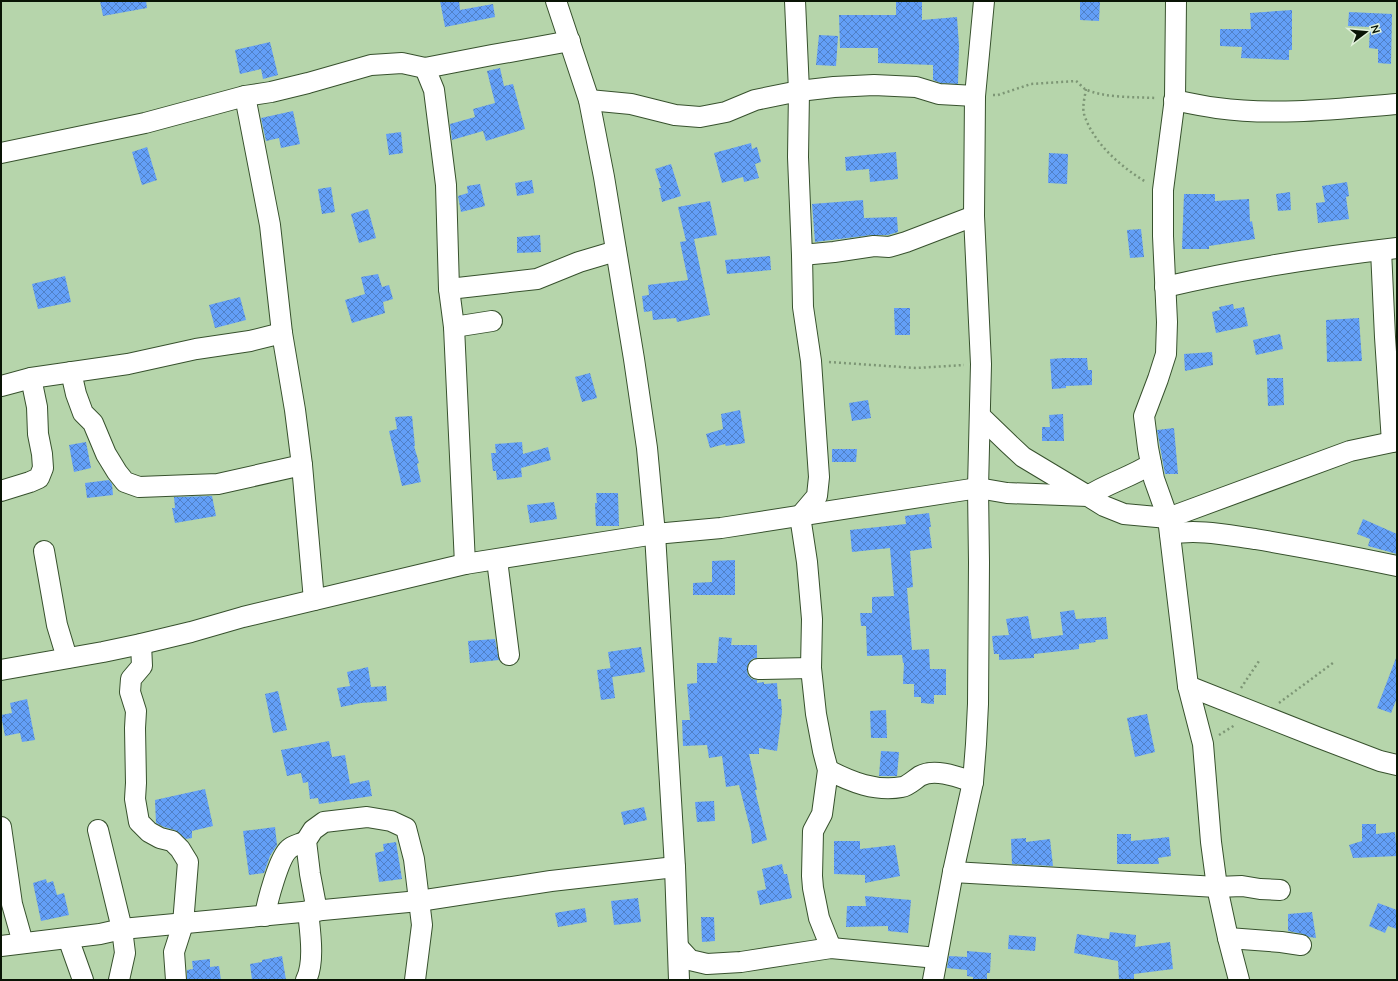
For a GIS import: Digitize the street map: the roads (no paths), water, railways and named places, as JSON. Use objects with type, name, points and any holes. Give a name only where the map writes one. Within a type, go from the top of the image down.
[{"type":"street","points":[[556,1],[588,100],[604,177],[647,448],[655,534],[675,867],[679,980]]},
{"type":"street","points":[[795,1],[799,92],[798,157],[803,307],[811,361],[819,477],[817,496],[800,516],[807,562],[812,619],[812,668],[816,714],[828,770],[822,814],[813,831],[812,876],[819,918],[831,948]]},
{"type":"street","points":[[933,980],[953,872],[974,782],[978,704],[978,488],[981,364],[974,216],[974,96],[984,1]]},
{"type":"street","points":[[1176,1],[1174,99],[1163,190],[1162,236],[1167,322],[1166,354],[1144,416],[1154,479],[1169,526],[1188,686],[1203,744],[1211,842],[1217,886],[1239,980]]},
{"type":"street","points":[[1,153],[145,122],[245,96],[271,92],[308,83],[371,65],[402,63],[425,68],[492,54],[570,41]]},
{"type":"street","points":[[425,68],[434,90],[446,185],[450,289],[454,327],[465,564]]},
{"type":"street","points":[[588,100],[631,104],[675,115],[700,117],[726,112],[755,100],[834,87],[874,85],[916,87],[939,94],[974,96]]},
{"type":"street","points":[[245,96],[270,225],[282,333],[295,410],[302,465],[314,600]]},
{"type":"street","points":[[1174,99],[1217,108],[1281,111],[1326,110],[1397,104]]},
{"type":"street","points":[[802,254],[834,252],[874,246],[889,246],[906,242],[974,216]]},
{"type":"street","points":[[1165,287],[1297,260],[1389,249],[1385,337],[1395,441],[1350,452],[1169,526]]},
{"type":"street","points":[[450,289],[537,279],[579,262],[616,251]]},
{"type":"street","points":[[454,327],[492,321]]},
{"type":"street","points":[[1,386],[31,378],[128,364],[196,349],[250,341],[282,333]]},
{"type":"street","points":[[70,372],[83,413],[93,423],[106,454],[125,482],[139,487],[218,484],[302,465]]},
{"type":"street","points":[[1,491],[39,478],[43,468],[38,434],[37,407],[31,378]]},
{"type":"street","points":[[980,416],[1023,457],[1104,506],[1124,514],[1169,526],[1183,532],[1208,532],[1319,550],[1397,566]]},
{"type":"street","points":[[1,670],[141,644],[243,617],[465,564],[655,534],[721,528],[978,488],[1007,493],[1088,496],[1101,488],[1139,472],[1151,464]]},
{"type":"street","points":[[44,551],[57,625],[67,658]]},
{"type":"street","points":[[497,560],[508,655]]},
{"type":"street","points":[[141,644],[142,666],[132,679],[130,692],[136,711],[135,799],[139,822],[149,832],[160,838],[172,841],[180,849],[188,862],[183,924],[174,952],[176,980]]},
{"type":"street","points":[[758,669],[812,668]]},
{"type":"street","points":[[1188,686],[1380,761],[1397,765]]},
{"type":"street","points":[[828,770],[843,778],[863,785],[886,789],[904,787],[921,775],[933,773],[956,776],[974,782]]},
{"type":"street","points":[[306,980],[310,972],[310,937],[313,911],[306,842],[313,830],[324,822],[346,818],[367,817],[391,821],[406,828],[414,859],[422,925],[415,980]]},
{"type":"street","points":[[1,828],[12,904],[23,943]]},
{"type":"street","points":[[98,830],[122,929],[125,953],[119,980]]},
{"type":"street","points":[[265,916],[269,896],[284,854],[289,848],[306,842]]},
{"type":"street","points":[[1,946],[100,934],[122,929],[420,901],[551,881],[675,867]]},
{"type":"street","points":[[953,872],[1217,886],[1242,886],[1280,890]]},
{"type":"street","points":[[800,953],[819,918]]},
{"type":"street","points":[[68,938],[83,980]]},
{"type":"street","points":[[1228,938],[1301,945]]},
{"type":"street","points":[[679,948],[690,960],[707,964],[740,962],[831,948],[937,958]]}]
